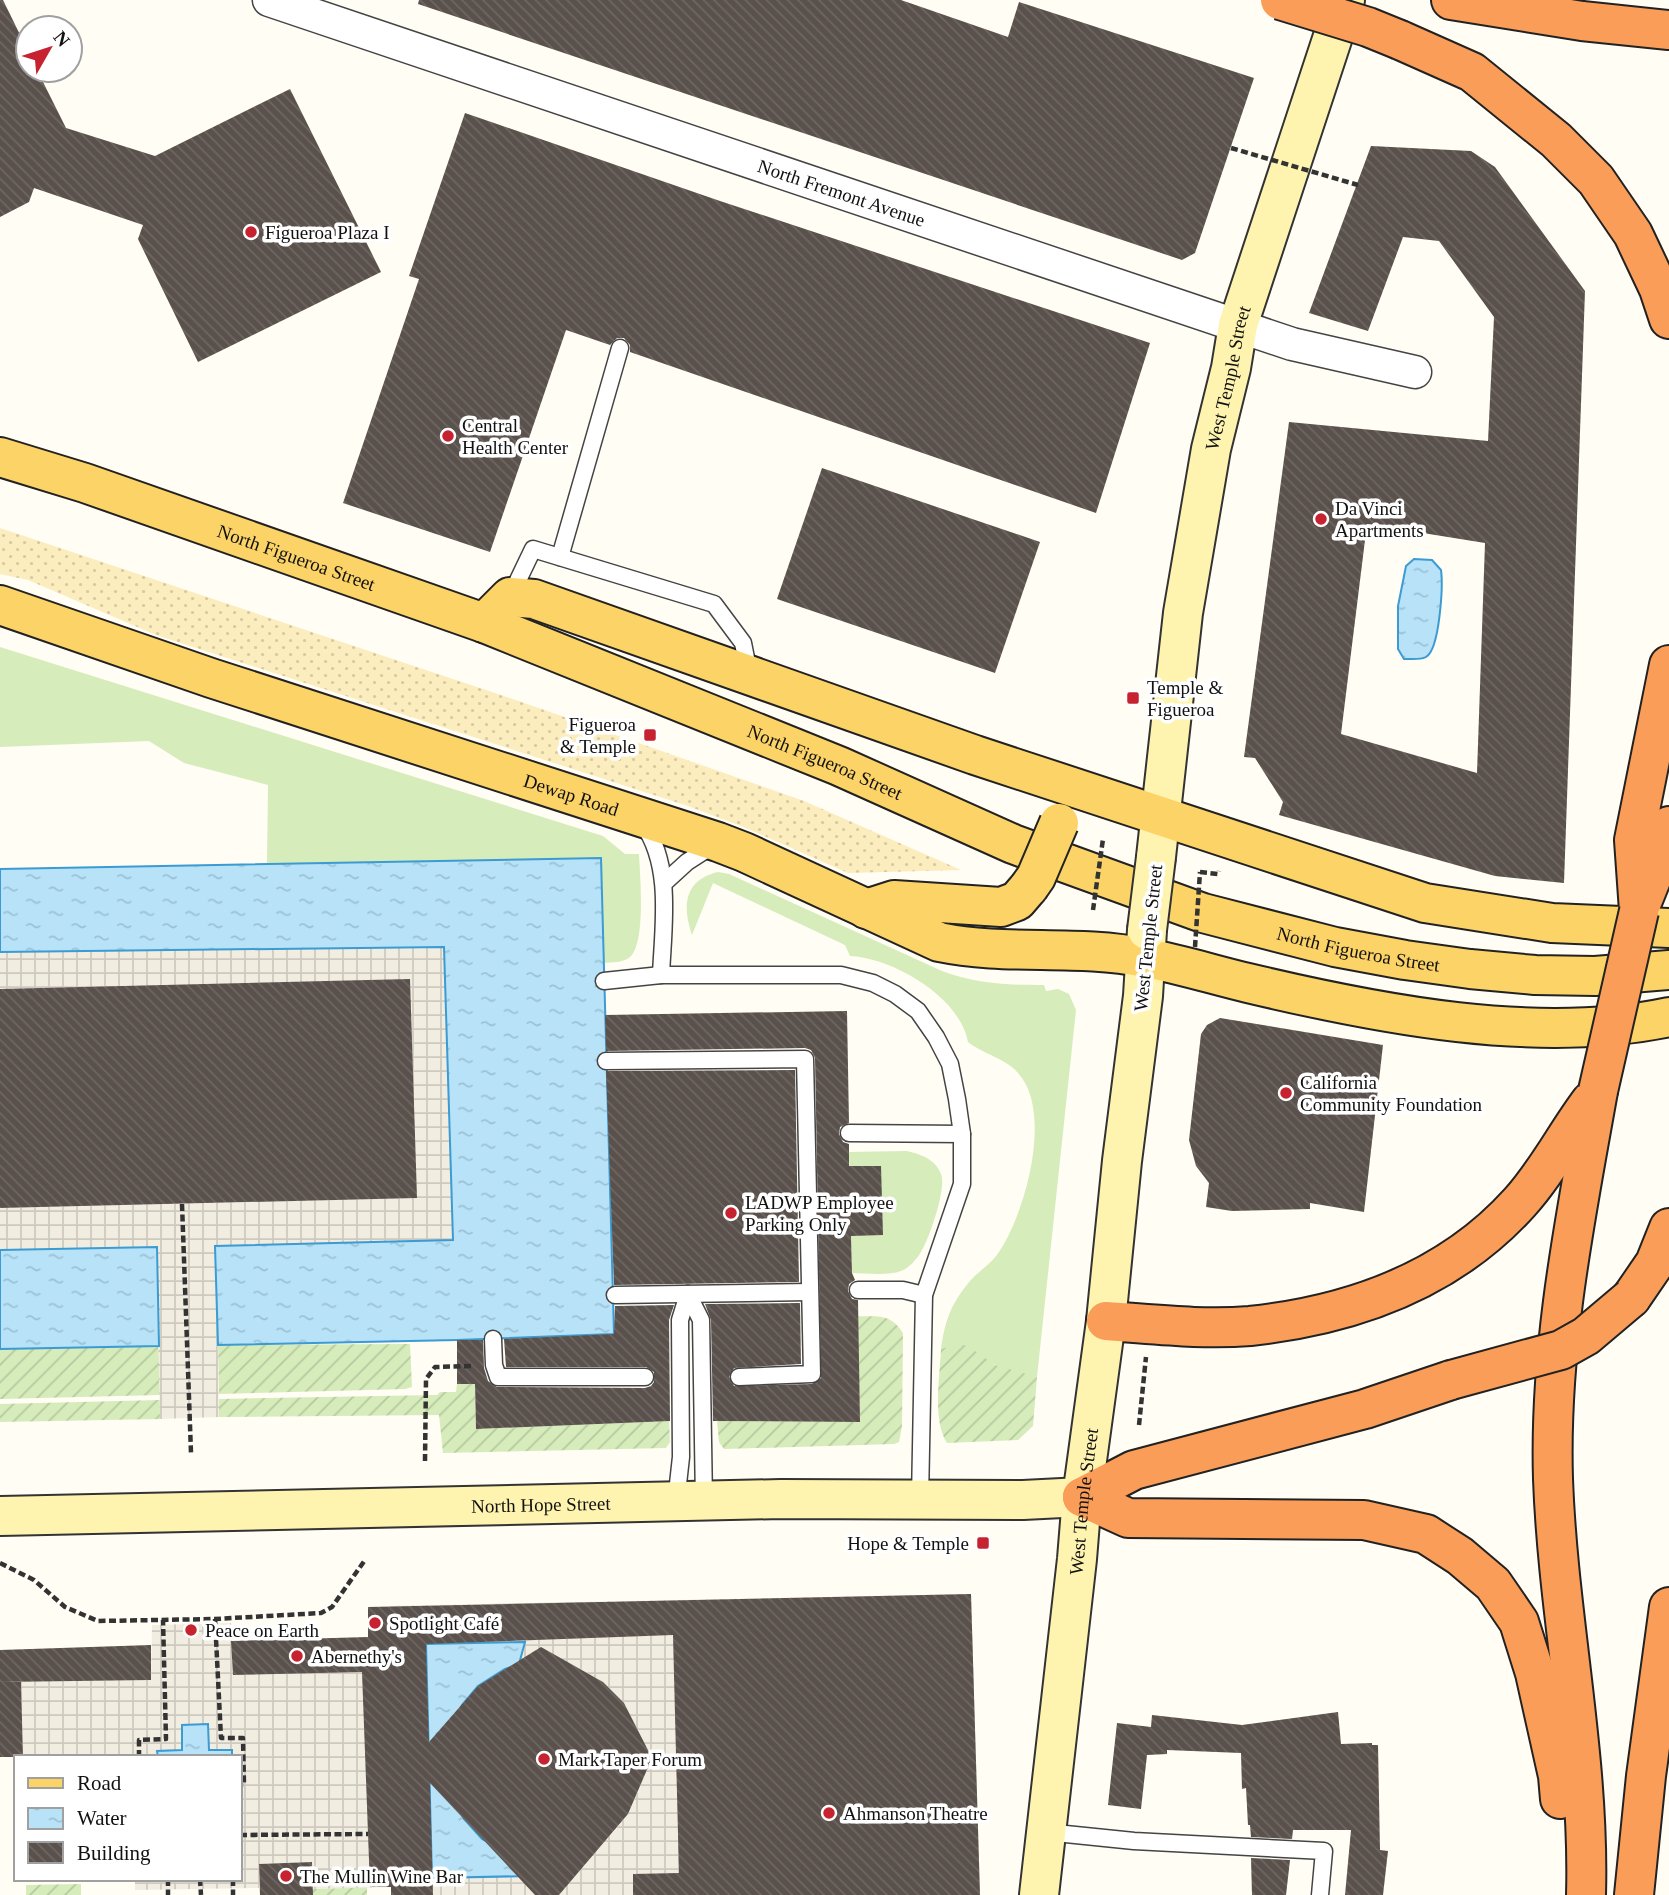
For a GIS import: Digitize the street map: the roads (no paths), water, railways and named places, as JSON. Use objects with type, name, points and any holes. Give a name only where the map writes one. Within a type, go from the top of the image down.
[{"type":"highway","points":[[1280,0],[1368,27],[1472,72],[1556,140],[1596,180],[1633,234],[1659,289],[1669,319]]},
{"type":"highway","points":[[1451,0],[1582,21],[1669,30]]},
{"type":"highway","points":[[1654,919],[1634,841],[1669,665]]},
{"type":"highway","points":[[1106,1321],[1194,1327],[1250,1326],[1342,1310],[1395,1291],[1440,1270],[1486,1235],[1579,1132],[1598,1091],[1654,919],[1669,826]]},
{"type":"highway","points":[[1579,1132],[1552,1404],[1558,1558],[1585,1803],[1586,1895]]},
{"type":"highway","points":[[1082,1497],[1134,1470],[1365,1409],[1451,1380],[1561,1350],[1586,1336],[1631,1298],[1655,1263],[1669,1228]]},
{"type":"highway","points":[[1082,1497],[1128,1518],[1364,1520],[1426,1534],[1460,1556],[1493,1584],[1518,1622],[1523,1635],[1535,1673],[1558,1776],[1573,1895]]},
{"type":"highway","points":[[1634,1895],[1646,1776],[1669,1607]]},
{"type":"main road","name":"West Temple Street","points":[[1039,1895],[1082,1497],[1106,1321],[1122,1161],[1143,996],[1146,944],[1183,612],[1211,449],[1231,368],[1238,325],[1345,0]]},
{"type":"main road","name":"North Figueroa Street","points":[[0,457],[497,610],[1013,844],[1203,913],[1335,947],[1470,969],[1535,975],[1595,976],[1669,970]]},
{"type":"main road","points":[[497,610],[534,599],[975,755],[1424,903],[1552,923],[1654,919]]},
{"type":"main road","name":"Dewap Road","points":[[0,605],[211,678],[719,842],[939,942],[969,948],[1088,949],[1146,944],[1318,999],[1465,1022],[1534,1028],[1598,1028],[1669,1017]]},
{"type":"main road","points":[[866,909],[894,901],[1001,907],[1017,901],[1036,877],[1059,823],[1061,807],[1050,779]]},
{"type":"main road","name":"North Hope Street","points":[[0,1516],[781,1499],[1082,1497]]},
{"type":"street","name":"North Fremont Avenue","points":[[270,0],[1313,350],[1415,372]]},
{"type":"lane","points":[[560,557],[620,348]]},
{"type":"lane","points":[[497,610],[533,549],[714,604],[743,643],[749,673]]},
{"type":"lane","points":[[0,622],[51,635],[100,639]]},
{"type":"lane","points":[[613,808],[645,825],[654,843],[664,883],[662,975]]},
{"type":"lane","points":[[664,883],[687,862],[719,842]]},
{"type":"lane","points":[[604,981],[662,975],[841,975],[873,983],[895,994],[919,1011],[936,1037],[950,1064],[962,1134],[961,1184],[924,1295],[920,1499]]},
{"type":"lane","points":[[606,1061],[805,1059],[812,1374],[739,1377]]},
{"type":"lane","points":[[849,1133],[962,1134]]},
{"type":"lane","points":[[858,1290],[903,1290],[924,1295]]},
{"type":"lane","points":[[615,1295],[810,1292]]},
{"type":"lane","points":[[688,1294],[680,1320],[681,1457],[690,1502]]},
{"type":"lane","points":[[688,1294],[701,1320],[690,1502]]},
{"type":"lane","points":[[493,1339],[494,1365],[498,1377],[645,1377]]},
{"type":"lane","points":[[1046,1832],[1134,1841],[1324,1851],[1320,1895]]},
{"type":"water","points":[[1414,559],[1432,560],[1441,570],[1440,616],[1431,652],[1424,658],[1404,659],[1398,649],[1398,606],[1406,566]]},
{"type":"water","points":[[601,858],[614,1334],[218,1345],[215,1246],[453,1240],[444,947],[0,952],[0,869]]},
{"type":"water","points":[[157,1247],[159,1346],[0,1349],[0,1250]]},
{"type":"water","points":[[525,1642],[519,1664],[505,1669],[478,1686],[462,1705],[448,1733],[450,1794],[464,1819],[482,1839],[511,1854],[528,1876],[432,1878],[426,1644]]},
{"type":"water","points":[[208,1724],[209,1750],[232,1750],[232,1755],[158,1755],[157,1751],[182,1750],[182,1725]]},
{"type":"place","name":"Figueroa Plaza I","points":[[251,232]]},
{"type":"place","name":"Central Health Center","points":[[448,436]]},
{"type":"place","name":"Da Vinci Apartments","points":[[1321,519]]},
{"type":"place","name":"Temple & Figueroa","points":[[1133,698]]},
{"type":"place","name":"Figueroa & Temple","points":[[650,735]]},
{"type":"place","name":"California Community Foundation","points":[[1286,1093]]},
{"type":"place","name":"LADWP Employee Parking Only","points":[[731,1213]]},
{"type":"place","name":"Hope & Temple","points":[[983,1543]]},
{"type":"place","name":"Spotlight Café","points":[[375,1623]]},
{"type":"place","name":"Peace on Earth","points":[[191,1630]]},
{"type":"place","name":"Abernethy's","points":[[297,1656]]},
{"type":"place","name":"Mark Taper Forum","points":[[544,1759]]},
{"type":"place","name":"Ahmanson Theatre","points":[[829,1813]]},
{"type":"place","name":"The Mullin Wine Bar","points":[[286,1876]]}]
